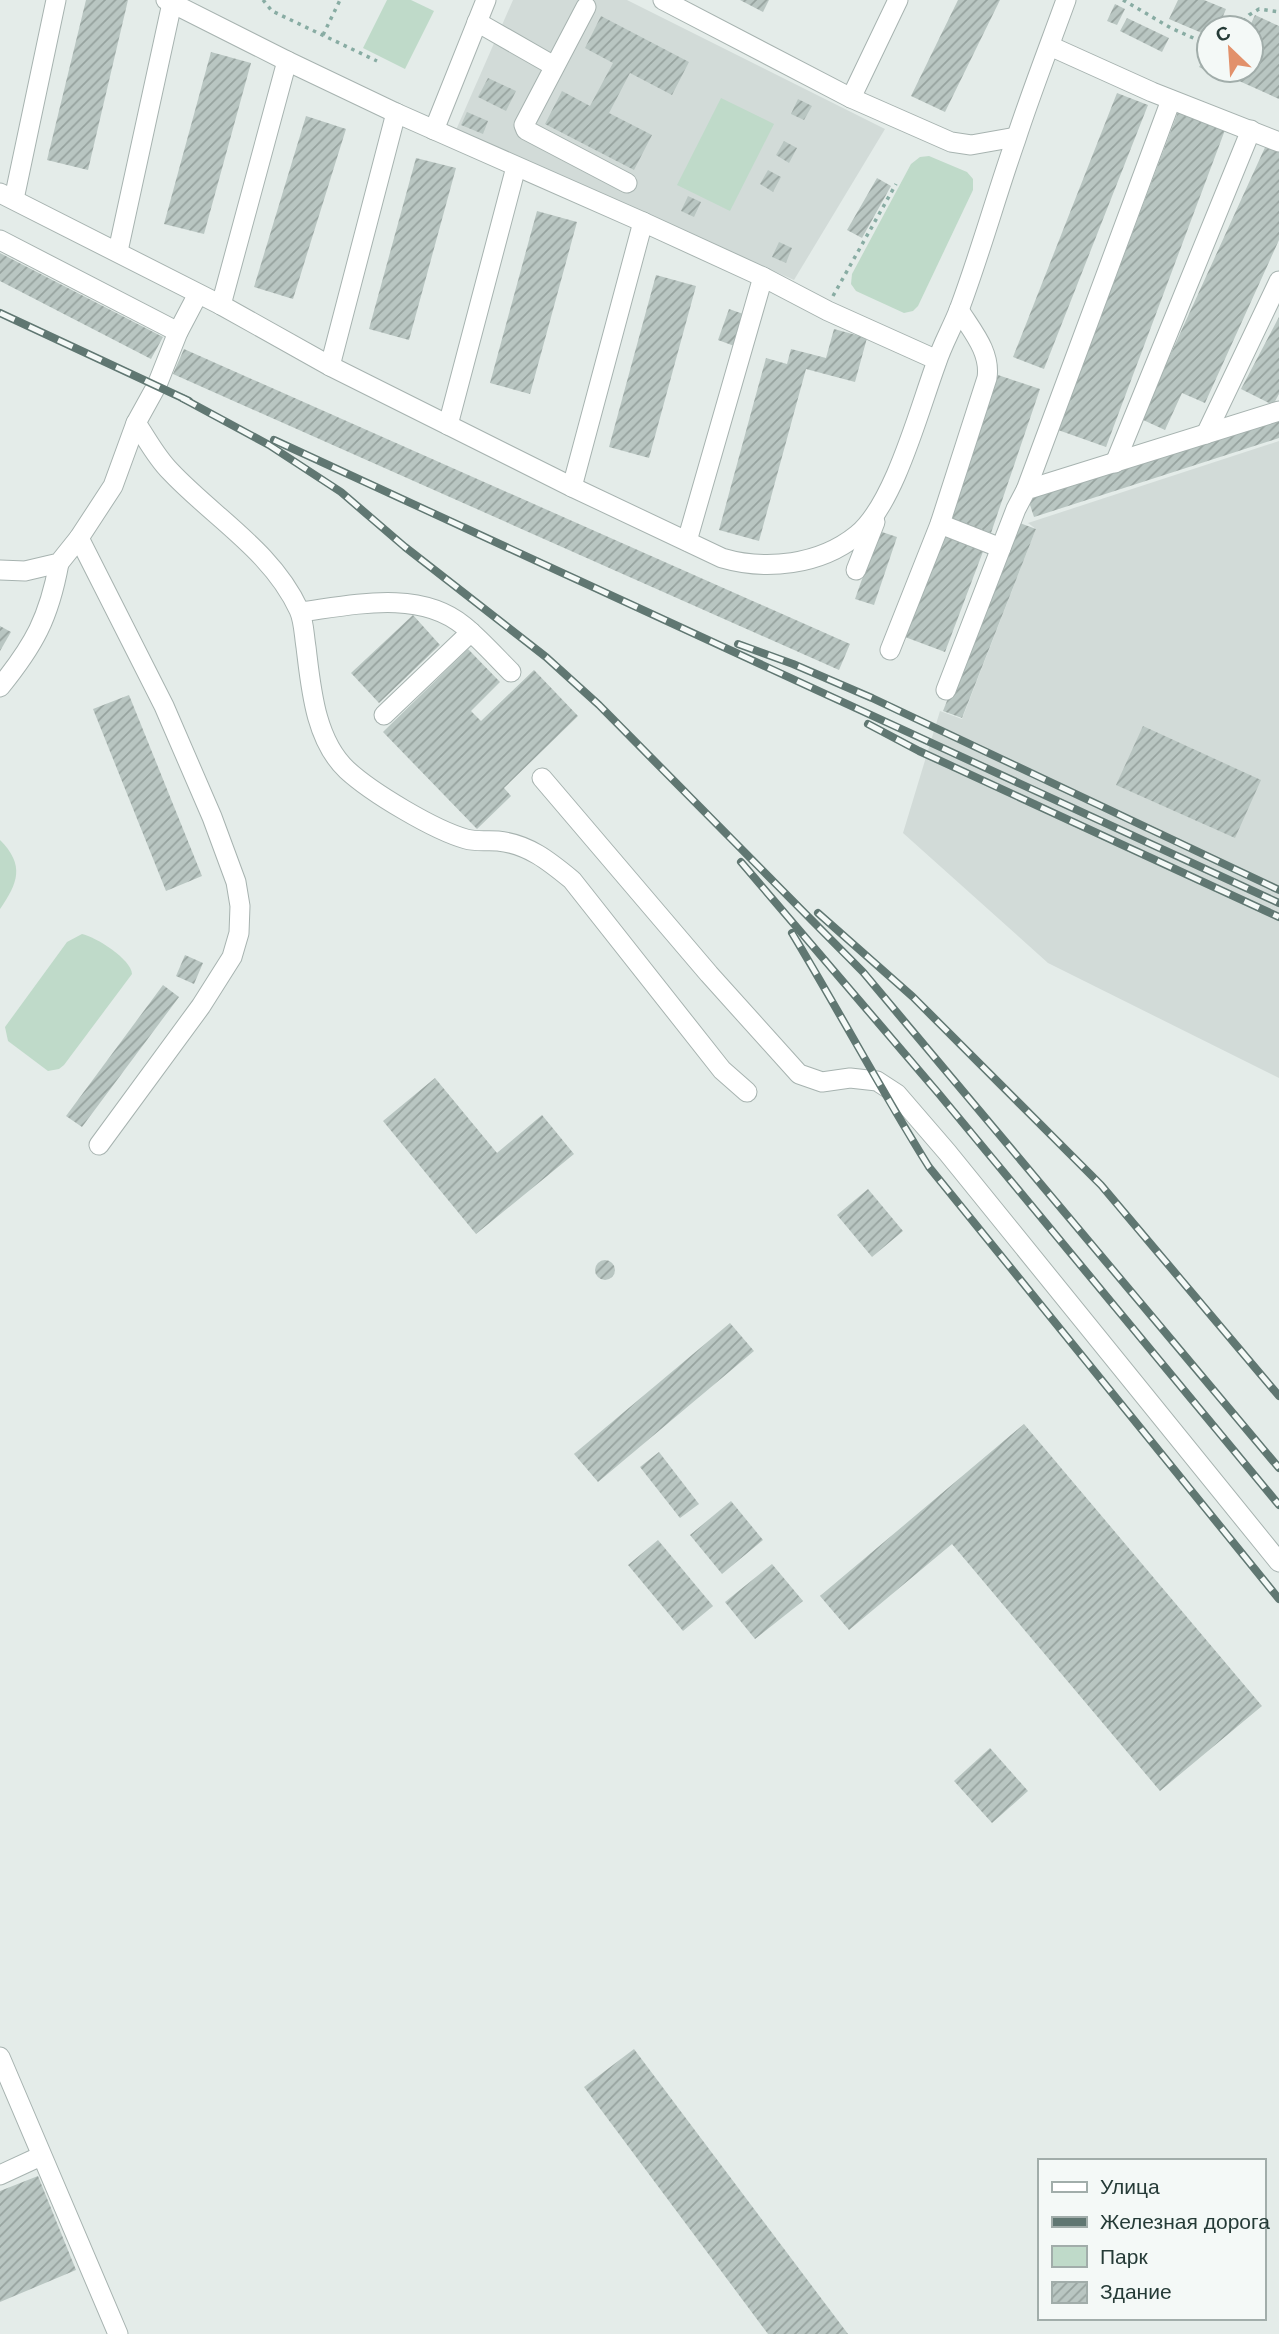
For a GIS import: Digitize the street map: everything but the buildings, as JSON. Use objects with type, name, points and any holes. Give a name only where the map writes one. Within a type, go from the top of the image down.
[{"type":"street","points":[[56,0],[7,196],[221,305],[330,366],[572,487],[722,558],[740,564],[767,565],[812,558],[836,548],[858,534],[878,512]]},
{"type":"street","points":[[434,130],[486,0]]},
{"type":"street","points":[[663,0],[689,6],[852,98],[951,142],[971,145],[1016,137]]},
{"type":"street","points":[[852,98],[898,0]]},
{"type":"street","points":[[856,570],[878,512],[894,480],[937,359],[959,310],[1016,137],[1066,0]]},
{"type":"street","points":[[118,251],[178,3],[287,61],[396,113],[643,222],[828,311],[937,359]]},
{"type":"street","points":[[586,7],[524,125],[526,130],[627,183]]},
{"type":"street","points":[[477,22],[554,66]]},
{"type":"street","points":[[1050,46],[1171,100],[1279,142]]},
{"type":"street","points":[[221,305],[287,61]]},
{"type":"street","points":[[946,690],[1016,509],[1026,490],[1171,100]]},
{"type":"street","points":[[330,366],[396,113]]},
{"type":"street","points":[[1115,463],[1251,130]]},
{"type":"street","points":[[448,425],[516,167]]},
{"type":"street","points":[[572,487],[643,222]]},
{"type":"street","points":[[0,240],[178,332]]},
{"type":"street","points":[[687,541],[762,278]]},
{"type":"street","points":[[1206,434],[1279,281]]},
{"type":"street","points":[[0,687],[20,663],[43,625],[59,564],[113,486],[136,423],[157,385],[178,332],[198,294]]},
{"type":"street","points":[[890,650],[940,524],[987,378],[989,365],[982,348],[959,310]]},
{"type":"street","points":[[1026,490],[1279,411]]},
{"type":"street","points":[[136,423],[169,470],[237,531],[272,569],[301,612],[317,712],[327,743],[346,769],[373,790],[434,826],[468,840],[518,845],[546,858],[572,880],[722,1070],[747,1092]]},
{"type":"street","points":[[940,524],[1001,548]]},
{"type":"street","points":[[79,538],[164,706],[212,817],[236,882],[240,906],[239,933],[232,957],[201,1006],[99,1145]]},
{"type":"street","points":[[0,570],[25,571],[59,564]]},
{"type":"street","points":[[301,612],[346,606],[409,604],[430,607],[463,624],[511,672]]},
{"type":"street","points":[[384,715],[471,632]]},
{"type":"street","points":[[542,778],[709,974],[799,1074],[822,1082],[850,1078],[877,1081],[897,1094],[1279,1562]]},
{"type":"street","points":[[1,2060],[118,2334]]},
{"type":"street","points":[[0,2175],[41,2156]]},
{"type":"path","points":[[263,0],[272,11],[377,61]]},
{"type":"path","points":[[323,35],[340,0]]},
{"type":"path","points":[[1123,0],[1195,39]]},
{"type":"path","points":[[1251,14],[1259,9],[1279,12]]},
{"type":"path","points":[[828,311],[836,289],[896,184]]},
{"type":"shaded area","points":[[513,0],[627,0],[885,129],[794,280],[456,130]]},
{"type":"shaded area","points":[[1279,441],[1279,1078],[1048,963],[903,833],[940,711],[962,719],[1036,529],[1028,523]]},
{"type":"green space","points":[[387,0],[411,0],[434,11],[405,69],[363,48]]},
{"type":"green space","points":[[721,98],[774,124],[730,211],[677,185]]},
{"type":"green space","points":[[929,156],[967,172],[973,179],[973,190],[918,306],[913,311],[904,313],[856,291],[851,284],[852,274],[911,164],[920,157]]},
{"type":"green space","points":[[0,840],[13,858],[16,874],[11,891],[0,909]]},
{"type":"green space","points":[[82,934],[104,944],[119,956],[126,962],[132,974],[64,1065],[48,1071],[8,1041],[5,1027],[67,942]]},
{"type":"railway","points":[[0,313],[189,401]]},
{"type":"railway","points":[[182,398],[269,445],[341,492],[405,547],[546,657],[599,705],[863,972],[1279,1468]]},
{"type":"railway","points":[[274,440],[1279,903]]},
{"type":"railway","points":[[738,644],[872,698],[1279,890]]},
{"type":"railway","points":[[868,724],[919,751],[1279,917]]},
{"type":"railway","points":[[741,862],[939,1094],[1279,1505]]},
{"type":"railway","points":[[818,913],[913,997],[1101,1185],[1279,1396]]},
{"type":"railway","points":[[792,933],[929,1167],[1279,1599]]}]
